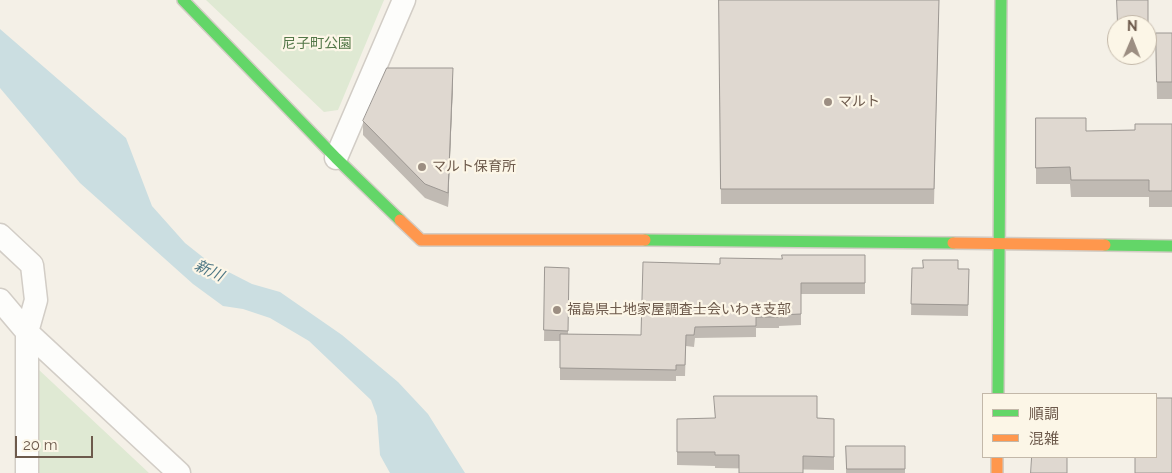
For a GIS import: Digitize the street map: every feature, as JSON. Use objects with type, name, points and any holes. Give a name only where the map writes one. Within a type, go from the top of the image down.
[{"type":"street","points":[[182,0],[336,158],[420,240],[682,240],[1172,246]]},
{"type":"street","points":[[336,158],[404,0]]},
{"type":"street","points":[[998,393],[1001,0]]},
{"type":"street","points":[[0,235],[32,265],[36,300],[27,332],[27,473]]},
{"type":"street","points":[[0,300],[27,332],[179,473]]},
{"type":"street","points":[[997,458],[997,473]]},
{"type":"green space","name":"尼子町公園","points":[[206,0],[384,0],[338,110],[324,112]]},
{"type":"green space","points":[[38,369],[149,473],[39,473]]},
{"type":"water","name":"新川","points":[[0,29],[126,138],[152,206],[185,243],[209,262],[252,284],[280,292],[342,335],[398,382],[428,414],[465,473],[390,473],[380,455],[377,416],[371,400],[309,341],[270,318],[243,309],[223,306],[193,284],[80,183],[0,88]]},
{"type":"building","name":"マルト","points":[[719,0],[939,0],[934,189],[721,189]]},
{"type":"building","points":[[1117,0],[1148,0],[1148,15],[1118,15]]},
{"type":"building","points":[[1157,33],[1172,33],[1172,82],[1157,82]]},
{"type":"building","name":"マルト保育所","points":[[387,68],[453,68],[448,193],[425,184],[363,121]]},
{"type":"building","points":[[1036,118],[1086,118],[1086,131],[1135,130],[1135,124],[1172,124],[1172,191],[1149,191],[1149,180],[1071,180],[1070,167],[1036,168]]},
{"type":"building","points":[[782,255],[865,255],[865,283],[801,283],[801,314],[779,315],[779,317],[756,317],[756,326],[695,327],[694,335],[686,335],[685,365],[676,365],[676,370],[560,368],[560,334],[641,335],[643,262],[720,264],[720,258],[782,259]]},
{"type":"building","points":[[923,260],[958,260],[958,269],[969,269],[968,305],[911,304],[912,268],[923,268]]},
{"type":"building","name":"福島県土地家屋調査士会いわき支部","points":[[545,267],[569,268],[568,331],[544,330]]},
{"type":"building","points":[[714,396],[817,396],[817,418],[834,419],[834,457],[803,456],[803,473],[739,473],[739,455],[715,455],[715,452],[677,452],[677,419],[715,418]]},
{"type":"building","points":[[1157,398],[1172,398],[1172,473],[1135,473],[1135,458],[1157,458]]},
{"type":"building","points":[[846,446],[905,446],[905,469],[847,469]]},
{"type":"building","points":[[1032,458],[1067,458],[1067,473],[1031,473]]},
{"type":"traffic: fast","points":[[183,0],[336,158],[400,220]]},
{"type":"traffic: fast","points":[[998,393],[1001,0]]},
{"type":"traffic: fast","points":[[645,240],[953,243]]},
{"type":"traffic: fast","points":[[1105,245],[1172,246]]},
{"type":"traffic: slow","points":[[400,220],[421,240],[645,240]]},
{"type":"traffic: slow","points":[[953,243],[1105,245]]},
{"type":"traffic: slow","points":[[997,458],[997,473]]},
{"type":"place","name":"マルト","points":[[828,102]]},
{"type":"place","name":"マルト保育所","points":[[422,167]]},
{"type":"place","name":"福島県土地家屋調査士会いわき支部","points":[[557,310]]}]
